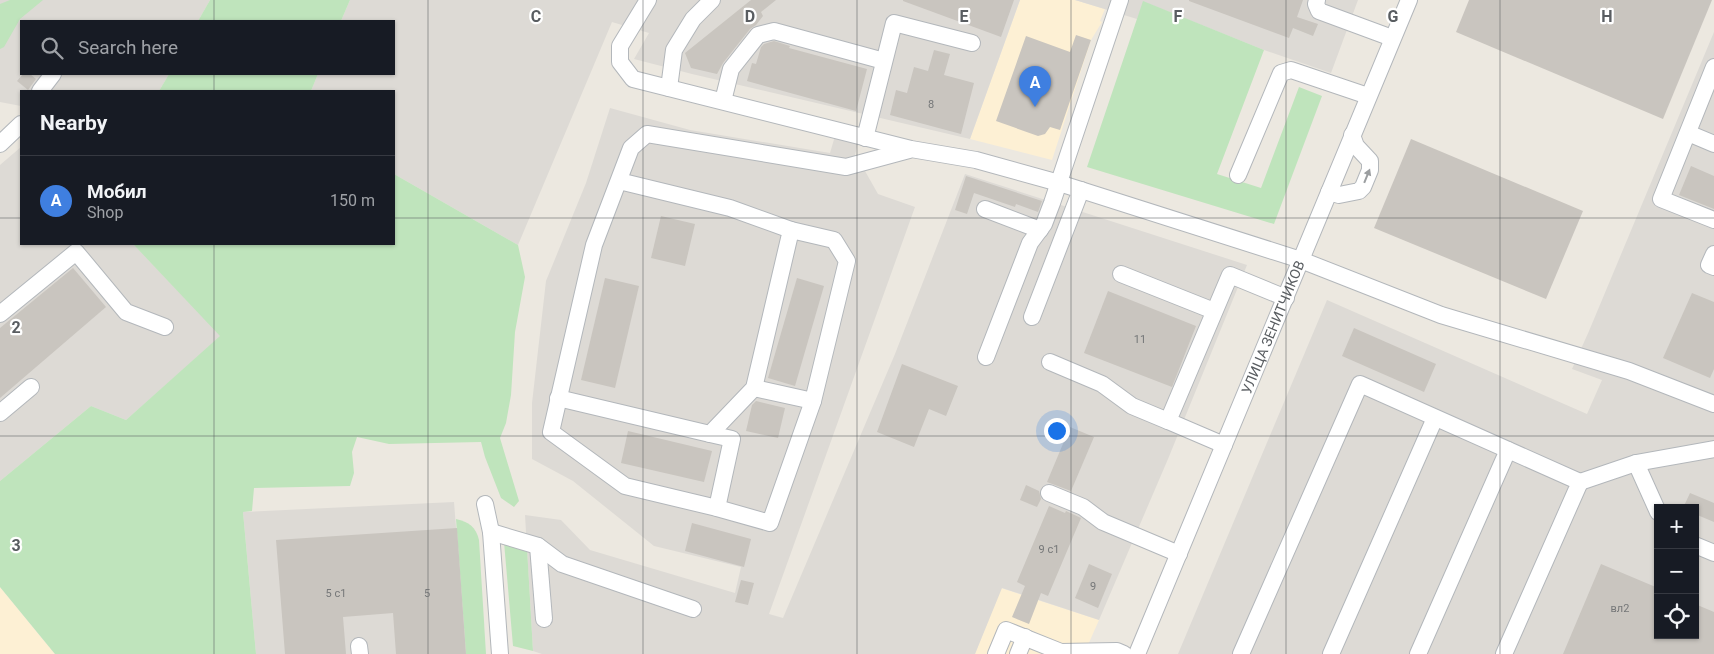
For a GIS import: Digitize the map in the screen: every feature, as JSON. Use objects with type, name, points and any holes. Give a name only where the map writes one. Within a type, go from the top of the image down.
[{"type":"street","points":[[648,0],[620,46],[620,62],[633,79],[911,150],[976,160],[1059,183],[1301,260],[1441,315],[1629,371],[1714,404]]},
{"type":"street","points":[[669,88],[674,50],[694,19],[712,0]]},
{"type":"street","points":[[986,357],[1030,244],[1044,224],[1120,0]]},
{"type":"street","points":[[1317,0],[1316,4],[1319,11],[1392,38]]},
{"type":"street","name":"УЛИЦА ЗЕНИТЧИКОВ","points":[[1137,654],[1409,0]]},
{"type":"street","points":[[865,138],[894,23],[972,43]]},
{"type":"street","points":[[723,101],[731,69],[758,35],[774,31],[884,61]]},
{"type":"street","points":[[1714,67],[1661,199],[1714,220]]},
{"type":"street","points":[[1238,175],[1281,73],[1291,70],[1368,96]]},
{"type":"street","points":[[41,90],[52,75]]},
{"type":"street","points":[[0,144],[20,125]]},
{"type":"street","points":[[1688,133],[1714,144]]},
{"type":"street","points":[[619,182],[730,208],[791,230],[834,240],[847,261],[813,401],[770,523],[625,486],[551,432],[594,245],[632,148],[647,134],[846,167],[911,150]]},
{"type":"street","points":[[1329,192],[1339,195],[1359,191],[1363,187],[1370,170],[1370,161],[1356,146],[1352,135]]},
{"type":"street","points":[[1032,317],[1081,190]]},
{"type":"street","points":[[985,208],[1040,230]]},
{"type":"street","points":[[710,434],[754,388],[791,230]]},
{"type":"street","points":[[0,314],[76,252],[126,312],[165,327]]},
{"type":"street","points":[[1714,254],[1709,265],[1714,267]]},
{"type":"street","points":[[1121,274],[1214,311]]},
{"type":"street","points":[[1168,421],[1230,275],[1286,298]]},
{"type":"street","points":[[1050,362],[1102,384],[1132,406],[1224,445]]},
{"type":"street","points":[[1241,654],[1360,384],[1580,482],[1636,463],[1714,449]]},
{"type":"street","points":[[0,413],[31,386]]},
{"type":"street","points":[[754,388],[813,401]]},
{"type":"street","points":[[558,398],[732,438],[717,508]]},
{"type":"street","points":[[1331,654],[1435,418]]},
{"type":"street","points":[[1418,654],[1508,450]]},
{"type":"street","points":[[1636,463],[1654,504]]},
{"type":"street","points":[[1504,654],[1580,482]]},
{"type":"street","points":[[1049,493],[1083,507],[1103,522],[1179,554]]},
{"type":"street","points":[[485,504],[491,532],[500,654]]},
{"type":"street","points":[[491,532],[538,546],[562,564],[693,609]]},
{"type":"street","points":[[538,546],[544,620]]},
{"type":"street","points":[[1699,547],[1714,553]]},
{"type":"street","points":[[996,654],[1006,630],[1025,637],[1041,649],[1061,653],[1118,651],[1124,654]]},
{"type":"street","points":[[1018,654],[1025,637]]},
{"type":"shaded area","points":[[0,0],[210,0],[199,20],[20,20],[20,75],[168,75],[160,90],[20,90],[20,106],[0,102]]},
{"type":"shaded area","points":[[350,0],[1020,0],[970,139],[634,59],[649,33],[612,22],[518,245],[395,175],[395,90],[311,90],[318,75],[395,75],[395,20],[341,20]]},
{"type":"shaded area","points":[[1020,0],[1075,0],[1105,9],[1100,21],[1102,22],[1091,40],[1052,160],[970,139]]},
{"type":"shaded area","points":[[1075,0],[1358,0],[1331,73],[1264,50],[1144,2],[1137,19]]},
{"type":"shaded area","points":[[1714,32],[1714,654],[1178,654],[1327,300],[1587,414],[1602,380],[1572,369]]},
{"type":"shaded area","points":[[610,108],[690,130],[830,153],[835,136],[858,143],[855,155],[856,171],[865,171],[878,194],[915,207],[769,614],[783,618],[895,354],[965,174],[1247,265],[1168,459],[1099,620],[1002,588],[975,654],[542,654],[533,651],[525,515],[561,520],[590,550],[735,593],[741,567],[654,546],[573,481],[532,459],[532,403],[546,281],[586,183]]},
{"type":"shaded area","points":[[20,148],[20,245],[134,245],[221,336],[126,420],[91,406],[0,481],[0,165]]},
{"type":"shaded area","points":[[454,502],[466,654],[256,654],[243,512]]},
{"type":"shaded area","points":[[0,587],[40,636],[55,654],[0,654]]},
{"type":"shaded area","points":[[1001,588],[1099,620],[1084,654],[975,654]]},
{"type":"green space","points":[[10,0],[43,0],[20,19],[4,47],[0,49],[0,4]]},
{"type":"green space","points":[[210,0],[350,0],[341,20],[199,20]]},
{"type":"green space","points":[[1143,1],[1264,50],[1217,174],[1261,188],[1299,87],[1322,96],[1274,224],[1087,167]]},
{"type":"green space","points":[[168,75],[318,75],[311,90],[160,90]]},
{"type":"green space","points":[[395,175],[518,245],[525,277],[515,332],[511,395],[506,423],[500,438],[519,501],[514,507],[501,498],[481,442],[389,444],[357,437],[352,452],[354,473],[350,486],[254,488],[252,511],[243,512],[256,654],[55,654],[0,587],[0,481],[91,406],[126,420],[220,336],[134,245],[395,245]]},
{"type":"green space","points":[[456,519],[471,526],[479,540],[486,654],[466,654]]},
{"type":"green space","points":[[504,542],[527,548],[533,651],[513,646]]},
{"type":"building","points":[[751,0],[776,0],[761,12],[763,16],[723,63],[717,74],[691,68],[685,53]]},
{"type":"building","points":[[903,0],[1014,0],[1001,37]]},
{"type":"building","points":[[1189,0],[1303,0],[1297,17],[1318,24],[1313,36],[1293,28],[1289,38]]},
{"type":"building","points":[[1469,0],[1712,0],[1663,119],[1456,32]]},
{"type":"building","points":[[1076,35],[1091,40],[1060,130],[1050,127],[1045,134],[1038,136],[996,121],[1026,36],[1070,52]]},
{"type":"building","points":[[774,41],[790,46],[789,48],[867,69],[856,111],[747,81],[752,63],[756,64],[761,47]]},
{"type":"building","points":[[934,50],[950,54],[944,75],[974,83],[961,134],[890,115],[896,90],[907,93],[914,67],[928,71]]},
{"type":"building","points":[[22,75],[31,75],[36,79],[28,90],[17,81]]},
{"type":"building","points":[[1411,139],[1583,211],[1546,299],[1374,228]]},
{"type":"building","points":[[1691,166],[1714,176],[1714,209],[1679,195]]},
{"type":"building","points":[[966,176],[1042,201],[1038,212],[1016,204],[1015,207],[974,193],[967,214],[955,210]]},
{"type":"building","points":[[661,216],[695,224],[685,266],[651,258]]},
{"type":"building","points":[[73,268],[106,307],[0,398],[0,328]]},
{"type":"building","points":[[605,278],[639,286],[615,388],[581,380]]},
{"type":"building","points":[[797,278],[824,286],[795,386],[768,378]]},
{"type":"building","points":[[1108,291],[1196,326],[1172,387],[1084,353]]},
{"type":"building","points":[[1692,293],[1714,302],[1714,369],[1710,378],[1663,358]]},
{"type":"building","points":[[1354,328],[1436,364],[1424,392],[1342,356]]},
{"type":"building","points":[[902,364],[958,386],[946,416],[929,409],[914,447],[877,432]]},
{"type":"building","points":[[756,401],[785,408],[778,438],[746,431],[752,405]]},
{"type":"building","points":[[1070,427],[1094,437],[1071,491],[1047,482]]},
{"type":"building","points":[[628,431],[712,451],[704,482],[621,463]]},
{"type":"building","points":[[1026,485],[1039,491],[1041,499],[1037,507],[1020,500]]},
{"type":"building","points":[[1690,493],[1714,503],[1714,522],[1699,516],[1699,504],[1685,504]]},
{"type":"building","points":[[1049,506],[1081,518],[1048,596],[1041,593],[1029,624],[1012,617],[1025,586],[1017,582]]},
{"type":"building","points":[[692,523],[751,539],[744,567],[685,551]]},
{"type":"building","points":[[457,528],[466,654],[396,654],[393,613],[343,617],[346,654],[285,654],[276,540]]},
{"type":"building","points":[[1089,564],[1112,574],[1098,608],[1075,598]]},
{"type":"building","points":[[1601,564],[1654,586],[1654,639],[1699,639],[1699,606],[1714,612],[1714,654],[1563,654]]},
{"type":"building","points":[[741,580],[754,583],[748,605],[735,602]]},
{"type":"place","name":"Мобил","points":[[1035,107]]}]
